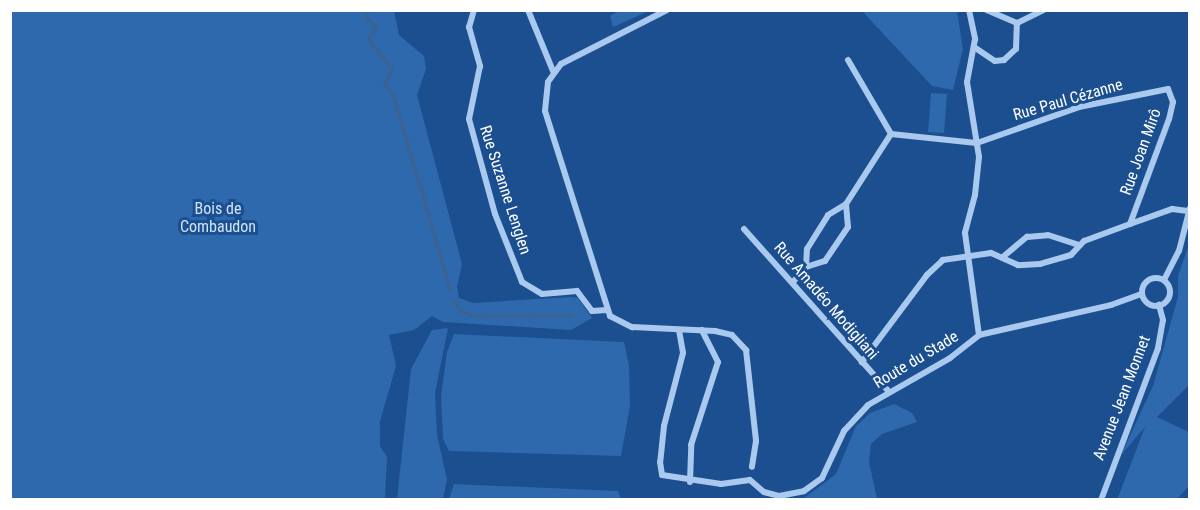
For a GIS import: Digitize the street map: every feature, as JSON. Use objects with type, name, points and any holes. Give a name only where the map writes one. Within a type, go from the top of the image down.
[{"type":"street","name":"Rue Suzanne Lenglen","points":[[474,10],[469,27],[480,66],[469,119],[495,214],[522,282],[542,294],[577,291],[592,311],[607,310]]},
{"type":"street","points":[[528,10],[553,71]]},
{"type":"street","points":[[667,10],[574,56],[553,71],[546,90],[545,111],[607,310],[618,322],[632,327],[702,330],[732,335],[746,350],[756,441],[752,467]]},
{"type":"street","points":[[969,10],[974,46],[967,82],[977,143],[978,177],[965,233],[979,335]]},
{"type":"street","points":[[987,10],[1017,23],[1044,10]]},
{"type":"street","points":[[974,46],[987,59],[1004,60],[1017,49],[1017,23]]},
{"type":"street","points":[[848,60],[891,134]]},
{"type":"street","name":"Rue Paul Cézanne","points":[[977,143],[1079,107],[1168,89]]},
{"type":"street","name":"Rue Joan Mirô","points":[[1130,224],[1169,119],[1173,102],[1168,89]]},
{"type":"street","points":[[891,134],[977,143]]},
{"type":"street","points":[[806,267],[807,249],[828,215],[846,204],[891,134]]},
{"type":"street","points":[[793,282],[806,267],[825,261],[848,227],[846,204]]},
{"type":"street","name":"Rue Joan Mirô","points":[[862,362],[937,264],[967,255],[1004,256],[1018,265],[1040,264],[1071,255],[1079,244],[1130,224],[1172,209],[1189,210]]},
{"type":"street","points":[[1164,280],[1179,251],[1189,210]]},
{"type":"street","name":"Rue Amadéo Modigliani","points":[[744,229],[889,392]]},
{"type":"street","points":[[1004,256],[1028,237],[1047,235],[1079,244]]},
{"type":"street","points":[[1148,280],[1164,280],[1170,294],[1159,305],[1145,301],[1142,294],[1148,280]]},
{"type":"street","name":"Route du Stade","points":[[690,482],[721,484],[750,480],[764,492],[779,496],[814,485],[828,470],[838,442],[851,422],[889,392],[950,358],[979,335],[1100,308],[1142,294]]},
{"type":"street","name":"Avenue Jean Monnet","points":[[1101,500],[1158,348],[1163,320],[1159,305]]},
{"type":"street","points":[[679,330],[683,353],[664,426],[660,470],[666,477],[690,482],[691,445],[718,362],[702,330]]},
{"type":"green space","points":[[620,10],[649,11],[613,27],[610,16]]},
{"type":"green space","name":"Bois de Combaudon","points":[[10,11],[394,11],[399,35],[424,56],[426,69],[417,95],[462,264],[457,287],[459,298],[473,303],[578,298],[592,318],[571,330],[443,322],[432,316],[414,330],[389,335],[396,366],[380,421],[380,446],[387,457],[385,499],[11,499]]},
{"type":"green space","points":[[862,11],[957,11],[963,49],[953,90],[932,86]]},
{"type":"green space","points":[[931,93],[947,94],[944,133],[928,132]]},
{"type":"green space","points":[[1189,244],[1189,385],[1157,417],[1189,432],[1189,486],[1177,499],[1117,500],[1145,427],[1121,455],[1153,386],[1178,297],[1178,276]]},
{"type":"green space","points":[[448,328],[435,393],[437,435],[447,479],[443,499],[397,499],[411,369],[432,330]]},
{"type":"green space","points":[[454,334],[624,342],[629,365],[630,406],[621,456],[449,451],[443,439],[441,396],[447,352]]},
{"type":"green space","points":[[894,404],[912,413],[917,422],[882,434],[871,444],[869,462],[877,499],[803,499],[836,474],[856,426],[870,413]]},
{"type":"green space","points":[[454,484],[618,491],[621,499],[449,499]]},
{"type":"waterway","points":[[367,10],[367,19],[376,26],[368,38],[392,69],[384,84],[393,95],[450,290]]},
{"type":"waterway","points":[[453,299],[460,311],[475,316],[572,315]]}]
